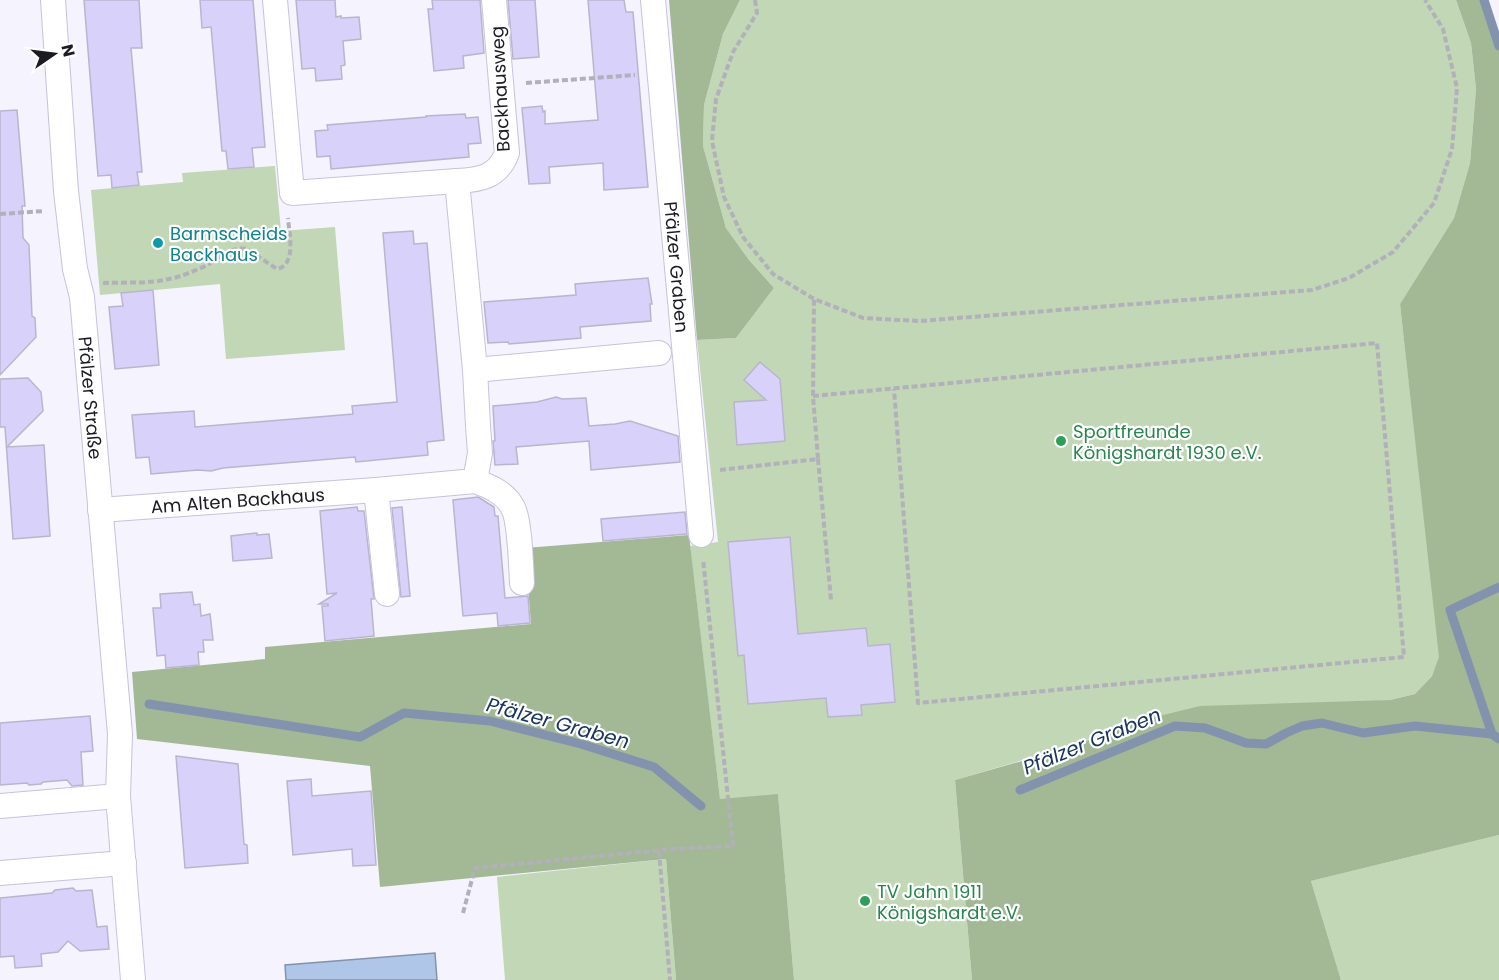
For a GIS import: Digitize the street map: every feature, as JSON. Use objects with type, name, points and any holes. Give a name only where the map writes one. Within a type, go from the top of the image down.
[{"type":"street","name":"Pfälzer Straße","points":[[53,0],[68,209],[75,269],[82,297],[120,734],[118,796],[133,980]]},
{"type":"street","points":[[275,0],[292,194],[457,181],[475,370],[480,453],[475,481],[491,487],[513,507],[522,583]]},
{"type":"street","name":"Backhausweg","points":[[457,181],[481,179],[493,173],[504,161],[507,153],[494,0]]},
{"type":"street","name":"Pfälzer Graben","points":[[653,0],[701,535]]},
{"type":"street","points":[[475,370],[659,353]]},
{"type":"street","name":"Am Alten Backhaus","points":[[100,510],[475,481]]},
{"type":"street","points":[[376,490],[387,594]]},
{"type":"street","points":[[0,806],[118,796]]},
{"type":"street","points":[[0,873],[124,863]]},
{"type":"path","points":[[756,0],[756,14],[733,52],[716,99],[712,141],[724,197],[743,237],[773,274],[814,299],[863,318],[920,321],[1312,290],[1348,278],[1393,252],[1434,203],[1452,149],[1457,88],[1443,29],[1425,0]]},
{"type":"path","points":[[501,85],[659,73]]},
{"type":"path","points":[[79,283],[170,279],[203,267],[220,256],[241,248],[247,249],[277,269],[282,268],[290,256],[288,214],[292,194]]},
{"type":"path","points":[[0,214],[68,209]]},
{"type":"path","points":[[814,299],[813,396],[831,600]]},
{"type":"path","points":[[813,396],[1377,344],[1404,657],[918,703],[894,389]]},
{"type":"path","points":[[695,472],[818,459]]},
{"type":"path","points":[[463,913],[475,868],[733,846],[701,535]]},
{"type":"path","points":[[659,851],[670,980]]},
{"type":"green space","points":[[669,0],[740,0],[723,34],[704,105],[703,146],[726,228],[749,260],[774,288],[736,338],[697,340]]},
{"type":"green space","name":"Sportfreunde Königshardt 1930 e.V.","points":[[740,0],[1456,0],[1471,43],[1476,89],[1470,163],[1454,218],[1400,304],[1440,657],[1432,676],[1415,694],[1390,700],[1151,718],[1057,750],[955,780],[972,980],[794,980],[778,795],[720,800],[690,546],[718,542],[697,340],[736,338],[774,288],[749,260],[726,228],[703,146],[704,105],[723,34]]},
{"type":"green space","points":[[1456,0],[1484,0],[1499,44],[1499,835],[1311,881],[1341,980],[972,980],[955,780],[1057,751],[1151,718],[1200,706],[1390,700],[1415,694],[1432,676],[1439,657],[1400,304],[1454,218],[1470,163],[1476,89],[1471,43]]},
{"type":"green space","points":[[275,166],[281,231],[335,227],[345,350],[226,359],[220,284],[100,295],[91,190],[183,182],[182,173]]},
{"type":"green space","points":[[689,535],[720,799],[778,794],[794,980],[676,980],[666,859],[380,887],[370,766],[137,739],[132,672],[265,659],[265,647],[531,624],[525,548]]},
{"type":"green space","points":[[1499,835],[1499,980],[1341,980],[1311,881]]},
{"type":"green space","points":[[666,859],[676,980],[505,980],[497,877]]},
{"type":"water","points":[[435,953],[437,980],[286,980],[285,965]]},
{"type":"building","points":[[84,0],[139,0],[142,48],[131,48],[142,172],[137,172],[139,185],[112,188],[111,175],[98,176]]},
{"type":"building","points":[[200,0],[253,0],[265,147],[252,148],[254,167],[228,169],[226,151],[222,151],[211,27],[202,28]]},
{"type":"building","points":[[296,0],[335,0],[336,17],[359,17],[361,39],[343,41],[345,65],[341,66],[342,79],[316,81],[315,68],[302,69]]},
{"type":"building","points":[[432,0],[480,0],[484,53],[463,56],[464,68],[434,71],[428,9],[433,9]]},
{"type":"building","points":[[508,0],[535,0],[539,57],[513,59]]},
{"type":"building","points":[[588,0],[624,0],[626,12],[633,12],[648,187],[604,190],[603,163],[549,167],[550,183],[529,184],[522,108],[542,106],[543,112],[545,111],[545,124],[598,120]]},
{"type":"building","points":[[17,110],[25,206],[22,206],[23,238],[29,245],[32,316],[35,318],[36,337],[0,375],[0,111]]},
{"type":"building","points":[[465,114],[466,118],[478,117],[481,143],[468,144],[469,157],[331,169],[330,156],[317,157],[315,131],[328,130],[327,125]]},
{"type":"building","points":[[413,231],[414,244],[427,243],[444,440],[427,442],[428,455],[356,462],[355,457],[223,468],[211,471],[151,474],[149,457],[136,458],[132,415],[194,411],[195,427],[353,414],[352,406],[397,402],[383,233]]},
{"type":"building","points":[[648,278],[652,304],[650,304],[651,321],[580,327],[581,338],[509,344],[508,342],[488,343],[484,302],[576,295],[575,284]]},
{"type":"building","points":[[153,290],[159,365],[115,369],[109,307],[123,306],[121,293]]},
{"type":"building","points":[[760,362],[780,379],[785,441],[737,445],[734,402],[766,400],[744,380]]},
{"type":"building","points":[[28,378],[41,392],[43,411],[7,447],[44,445],[50,536],[13,539],[5,427],[0,427],[0,379]]},
{"type":"building","points":[[556,397],[586,398],[589,426],[630,421],[678,436],[680,462],[591,470],[589,441],[516,447],[518,464],[495,465],[493,406],[537,402]]},
{"type":"building","points":[[478,497],[494,507],[495,516],[498,516],[505,598],[528,596],[530,623],[498,626],[497,613],[463,616],[453,500]]},
{"type":"building","points":[[357,507],[358,511],[364,511],[374,599],[371,599],[374,636],[325,641],[322,606],[328,606],[328,604],[319,604],[337,593],[327,594],[320,511]]},
{"type":"building","points":[[402,507],[410,596],[401,597],[392,508]]},
{"type":"building","points":[[685,512],[687,534],[603,541],[601,519]]},
{"type":"building","points":[[257,533],[257,535],[269,534],[272,558],[233,561],[231,536]]},
{"type":"building","points":[[790,537],[798,634],[866,628],[868,646],[890,644],[895,702],[861,705],[862,715],[828,717],[826,698],[748,704],[744,655],[738,656],[728,542]]},
{"type":"building","points":[[192,592],[194,605],[200,604],[201,616],[210,614],[213,640],[203,640],[204,652],[198,652],[199,665],[166,668],[165,655],[157,656],[153,608],[161,608],[160,594]]},
{"type":"building","points":[[90,716],[93,751],[81,752],[83,785],[72,786],[67,780],[29,785],[27,783],[0,785],[0,723]]},
{"type":"building","points":[[176,756],[238,764],[244,844],[247,845],[248,863],[185,868]]},
{"type":"building","points":[[311,779],[312,796],[371,791],[376,865],[353,866],[352,849],[293,855],[287,781]]},
{"type":"building","points":[[73,888],[76,891],[92,890],[97,927],[107,926],[109,949],[80,951],[68,941],[58,952],[41,954],[42,966],[15,968],[14,956],[0,957],[0,898],[52,893],[55,890]]},
{"type":"waterway","points":[[1484,0],[1499,46]]},
{"type":"waterway","points":[[1499,587],[1450,610],[1492,734],[1499,739]]},
{"type":"waterway","name":"Pfälzer Graben","points":[[149,704],[360,737],[404,713],[490,721],[581,744],[654,767],[701,806]]},
{"type":"waterway","name":"Pfälzer Graben","points":[[1020,790],[1175,726],[1205,728],[1246,743],[1266,744],[1302,726],[1322,723],[1363,733],[1415,726],[1492,734]]},
{"type":"place","name":"Barmscheids Backhaus","points":[[158,243]]},
{"type":"place","name":"Sportfreunde Königshardt 1930 e.V.","points":[[1061,441]]},
{"type":"place","name":"TV Jahn 1911 Königshardt e.V.","points":[[865,901]]}]
